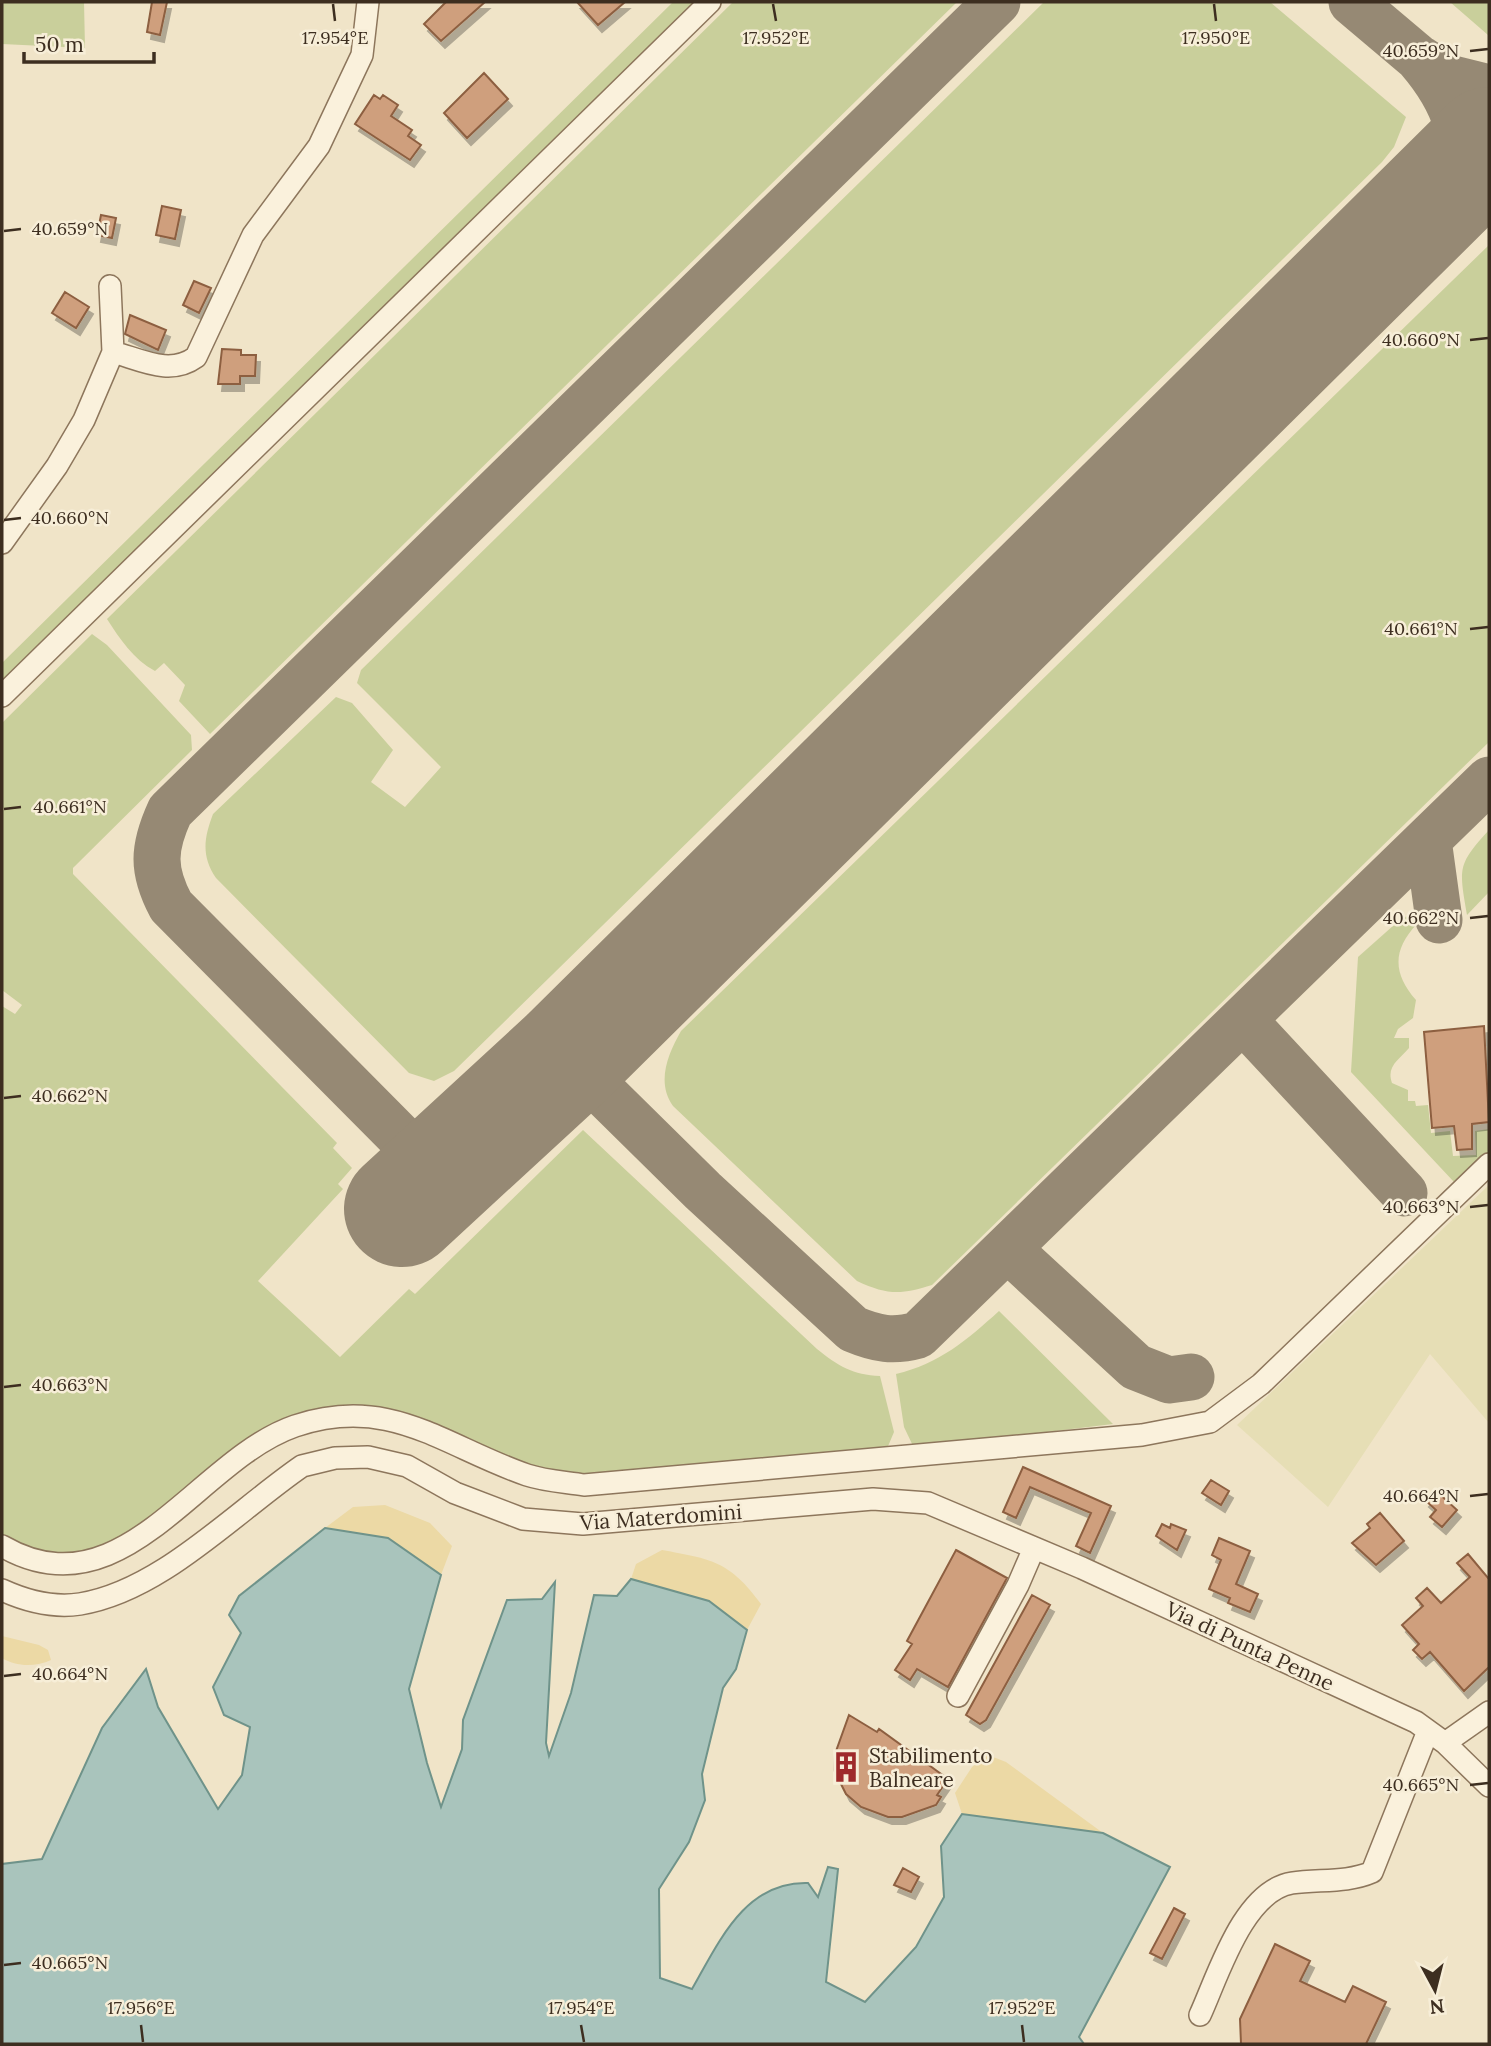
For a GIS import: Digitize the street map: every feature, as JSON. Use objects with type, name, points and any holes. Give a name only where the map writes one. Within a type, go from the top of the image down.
[{"type":"street","points":[[113,352],[170,368],[183,366],[196,356],[253,235],[319,146],[362,55],[368,2]]},
{"type":"street","points":[[2,696],[710,2]]},
{"type":"street","points":[[2,543],[57,466],[84,420],[113,352],[110,286]]},
{"type":"street","points":[[2,1546],[24,1559],[63,1566],[114,1553],[150,1530],[265,1440],[293,1427],[332,1415],[371,1417],[421,1427],[528,1475],[584,1485],[1142,1435],[1210,1422],[1261,1384],[1489,1164]]},
{"type":"street","name":"Via Materdomini","points":[[2,1590],[29,1602],[79,1604],[136,1587],[302,1466],[335,1458],[368,1457],[407,1466],[455,1493],[523,1519],[583,1524],[873,1499],[928,1503],[994,1531]]},
{"type":"street","name":"Via di Punta Penne","points":[[994,1531],[1416,1722],[1489,1786]]},
{"type":"street","points":[[958,1696],[1018,1584],[1034,1548]]},
{"type":"street","points":[[1200,2015],[1243,1920],[1269,1893],[1289,1884],[1357,1879],[1372,1872],[1436,1737],[1489,1712]]},
{"type":"shaded area","points":[[1489,1185],[1489,1423],[1430,1354],[1328,1507],[1237,1425]]},
{"type":"green space","points":[[2,2],[84,2],[85,48],[2,44]]},
{"type":"green space","points":[[673,2],[707,2],[2,698],[2,663]]},
{"type":"green space","points":[[733,2],[957,2],[210,734],[179,701],[185,685],[164,663],[155,671],[140,661],[107,619]]},
{"type":"green space","points":[[1044,2],[1270,2],[1406,117],[1394,147],[1382,162],[454,1071],[434,1081],[409,1073],[216,878],[206,854],[213,814],[336,697],[352,703],[393,750],[371,782],[405,807],[441,767],[357,683],[361,670]]},
{"type":"green space","points":[[1450,2],[1489,2],[1489,34],[1488,35]]},
{"type":"green space","points":[[1489,245],[1489,742],[932,1285],[894,1292],[857,1281],[673,1106],[665,1087],[666,1068],[681,1031]]},
{"type":"green space","points":[[92,634],[107,645],[191,735],[192,750],[73,868],[73,874],[337,1143],[333,1148],[352,1168],[338,1184],[343,1189],[258,1281],[340,1357],[409,1289],[415,1294],[583,1130],[817,1349],[846,1368],[862,1374],[880,1376],[894,1432],[886,1451],[615,1477],[546,1473],[503,1454],[319,1412],[152,1522],[98,1552],[48,1558],[2,1542],[2,1006],[15,1014],[22,1005],[2,990],[2,723]]},
{"type":"green space","points":[[1489,830],[1489,892],[1467,915],[1463,868],[1471,851]]},
{"type":"green space","points":[[1413,916],[1418,919],[1417,924],[1403,943],[1398,962],[1403,981],[1416,1000],[1413,1018],[1398,1029],[1394,1038],[1409,1038],[1409,1048],[1394,1064],[1391,1077],[1392,1083],[1408,1090],[1408,1101],[1415,1101],[1416,1106],[1428,1105],[1431,1133],[1450,1131],[1453,1156],[1476,1155],[1475,1131],[1489,1129],[1489,1152],[1454,1182],[1351,1072],[1358,957],[1403,917]]},
{"type":"green space","points":[[999,1311],[1113,1424],[914,1448],[904,1427],[896,1374],[939,1357],[964,1341]]},
{"type":"sand","points":[[385,1505],[430,1523],[452,1546],[441,1575],[388,1538],[325,1528],[353,1507]]},
{"type":"sand","points":[[662,1550],[718,1564],[739,1579],[761,1604],[747,1630],[709,1601],[631,1579],[636,1564]]},
{"type":"sand","points":[[2,1636],[39,1645],[48,1650],[51,1660],[26,1665],[8,1661],[2,1658]]},
{"type":"sand","points":[[988,1755],[1006,1762],[1103,1833],[962,1814],[955,1793],[972,1767]]},
{"type":"water","points":[[325,1528],[388,1538],[441,1575],[409,1689],[441,1807],[462,1749],[463,1720],[507,1600],[542,1599],[555,1582],[546,1743],[549,1756],[571,1693],[594,1595],[617,1596],[631,1579],[709,1601],[747,1630],[736,1669],[723,1688],[702,1774],[705,1800],[689,1842],[659,1889],[660,1978],[692,1989],[724,1934],[751,1903],[767,1892],[786,1885],[808,1883],[818,1897],[828,1867],[838,1869],[826,1982],[865,2002],[916,1947],[944,1897],[941,1846],[962,1814],[1103,1833],[1170,1867],[1079,2037],[1084,2044],[2,2044],[2,1864],[42,1859],[102,1728],[146,1669],[158,1707],[218,1809],[242,1775],[250,1727],[224,1715],[213,1687],[241,1633],[229,1615],[239,1596]]},
{"type":"building","points":[[152,2],[167,2],[160,35],[147,32]]},
{"type":"building","points":[[446,2],[485,2],[441,41],[424,24]]},
{"type":"building","points":[[577,2],[625,2],[598,25]]},
{"type":"building","points":[[484,73],[508,99],[467,138],[444,113]]},
{"type":"building","points":[[374,95],[380,99],[383,95],[398,105],[391,116],[412,130],[408,136],[421,145],[410,160],[355,124]]},
{"type":"building","points":[[162,206],[181,210],[175,239],[156,235]]},
{"type":"building","points":[[101,215],[116,218],[112,238],[97,235]]},
{"type":"building","points":[[194,281],[211,288],[199,313],[183,305]]},
{"type":"building","points":[[65,292],[89,307],[76,328],[52,313]]},
{"type":"building","points":[[130,315],[166,330],[158,350],[125,334]]},
{"type":"building","points":[[222,349],[241,350],[241,355],[256,355],[255,376],[240,376],[240,384],[218,384]]},
{"type":"building","points":[[1484,1026],[1489,1122],[1472,1124],[1472,1149],[1457,1150],[1454,1126],[1432,1128],[1424,1032]]},
{"type":"building","points":[[1023,1467],[1111,1506],[1090,1553],[1076,1546],[1091,1513],[1030,1487],[1016,1518],[1003,1512]]},
{"type":"building","points":[[1211,1480],[1229,1491],[1221,1505],[1202,1493]]},
{"type":"building","points":[[1435,1490],[1457,1510],[1442,1527],[1430,1517],[1436,1510],[1425,1500]]},
{"type":"building","points":[[1380,1513],[1404,1541],[1376,1565],[1352,1543],[1370,1528],[1367,1524]]},
{"type":"building","points":[[1162,1524],[1170,1528],[1171,1524],[1186,1530],[1177,1550],[1156,1536]]},
{"type":"building","points":[[1219,1538],[1250,1551],[1236,1584],[1258,1594],[1250,1612],[1228,1603],[1230,1598],[1209,1589],[1221,1560],[1212,1555]]},
{"type":"building","points":[[956,1550],[1007,1578],[948,1687],[917,1669],[910,1680],[895,1670],[912,1644],[907,1641]]},
{"type":"building","points":[[1468,1554],[1489,1579],[1489,1667],[1464,1691],[1430,1652],[1422,1659],[1413,1650],[1419,1644],[1402,1625],[1423,1606],[1416,1598],[1427,1588],[1441,1603],[1470,1577],[1457,1563]]},
{"type":"building","points":[[1032,1595],[1050,1605],[986,1720],[980,1724],[966,1715]]},
{"type":"building","points":[[849,1715],[877,1732],[879,1729],[948,1779],[937,1795],[941,1797],[936,1805],[902,1817],[888,1817],[861,1807],[846,1794],[834,1770],[835,1754]]},
{"type":"building","points":[[903,1868],[919,1877],[911,1892],[894,1885]]},
{"type":"building","points":[[1174,1908],[1185,1914],[1162,1959],[1150,1953]]},
{"type":"building","points":[[1275,1944],[1310,1961],[1300,1981],[1345,2002],[1353,1986],[1386,2002],[1366,2044],[1241,2044],[1240,2019]]},
{"type":"taxiway","points":[[437,1174],[171,906],[160,881],[157,859],[160,836],[170,811],[997,2]]},
{"type":"taxiway","points":[[1352,2],[1442,78]]},
{"type":"taxiway","points":[[1419,59],[1441,89],[1457,124],[1460,159],[1454,176],[1442,191],[1489,172]]},
{"type":"taxiway","points":[[1420,59],[1449,78],[1489,88]]},
{"type":"taxiway","points":[[567,1057],[703,1191],[853,1329],[885,1338],[918,1335],[1489,780]]},
{"type":"taxiway","points":[[1428,840],[1439,920]]},
{"type":"taxiway","points":[[1244,1021],[1404,1193]]},
{"type":"taxiway","points":[[1009,1250],[1136,1367],[1169,1380],[1191,1377]]},
{"type":"runway","points":[[402,1209],[567,1057],[1489,145]]},
{"type":"place","name":"Stabilimento Balneare","points":[[846,1767]]}]
